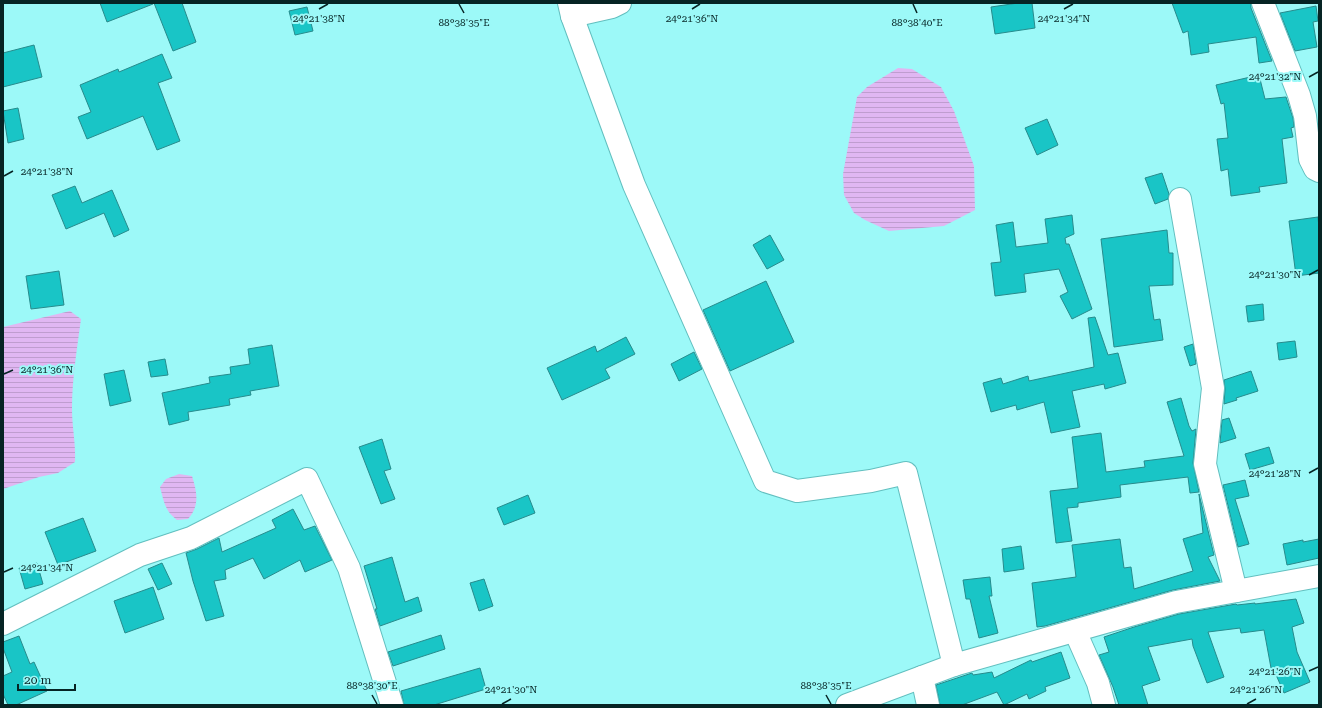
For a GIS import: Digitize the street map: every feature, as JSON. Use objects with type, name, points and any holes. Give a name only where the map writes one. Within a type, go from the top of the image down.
[{"type":"street","points":[[620,3],[612,7],[570,10],[634,185],[765,481],[797,491],[871,481],[906,473],[954,665]]},
{"type":"street","points":[[1263,3],[1299,95],[1305,116],[1310,159],[1315,169],[1319,171]]},
{"type":"street","points":[[1180,199],[1213,388],[1205,464],[1236,591]]},
{"type":"street","points":[[3,624],[140,556],[191,538],[306,479],[349,568],[392,705]]},
{"type":"street","points":[[847,705],[954,665],[1176,602],[1319,576]]},
{"type":"street","points":[[1075,631],[1098,683],[1104,705]]},
{"type":"street","points":[[922,677],[928,705]]},
{"type":"shaded area","points":[[898,68],[912,69],[941,87],[954,111],[974,166],[975,210],[944,226],[889,231],[854,213],[844,195],[843,174],[857,97],[867,87]]},
{"type":"shaded area","points":[[70,311],[81,319],[72,398],[75,462],[58,473],[39,477],[3,489],[3,327]]},
{"type":"shaded area","points":[[179,474],[192,476],[196,493],[196,504],[188,519],[177,520],[167,510],[160,487],[166,479]]},
{"type":"building","points":[[100,3],[153,3],[153,4],[107,22]]},
{"type":"building","points":[[154,3],[182,3],[196,42],[173,51]]},
{"type":"building","points":[[1018,3],[1032,3],[1035,28],[995,34],[991,7]]},
{"type":"building","points":[[1172,3],[1251,3],[1251,8],[1272,61],[1259,63],[1256,37],[1208,44],[1209,52],[1191,55],[1188,31],[1183,33]]},
{"type":"building","points":[[1316,6],[1318,21],[1313,22],[1317,47],[1295,51],[1280,13]]},
{"type":"building","points":[[307,7],[313,31],[295,35],[289,11]]},
{"type":"building","points":[[34,45],[42,77],[3,87],[3,53]]},
{"type":"building","points":[[162,54],[172,78],[158,83],[180,141],[157,150],[143,116],[87,139],[78,117],[91,112],[80,85],[118,69],[119,72]]},
{"type":"building","points":[[1259,75],[1265,99],[1286,97],[1293,118],[1294,127],[1291,128],[1293,137],[1282,139],[1287,183],[1259,187],[1260,192],[1231,196],[1228,169],[1221,171],[1217,139],[1228,138],[1224,103],[1221,104],[1216,85]]},
{"type":"building","points":[[18,108],[24,139],[8,143],[3,111]]},
{"type":"building","points":[[1047,119],[1058,145],[1037,155],[1025,128]]},
{"type":"building","points":[[1162,173],[1169,194],[1168,199],[1155,204],[1145,178]]},
{"type":"building","points":[[75,186],[82,203],[112,190],[129,230],[114,237],[104,213],[66,229],[52,195]]},
{"type":"building","points":[[1072,215],[1074,234],[1065,238],[1066,244],[1069,244],[1092,309],[1072,319],[1060,296],[1068,292],[1059,269],[1024,274],[1026,292],[995,296],[991,263],[1001,262],[996,225],[1013,222],[1016,247],[1048,243],[1045,219]]},
{"type":"building","points":[[1318,217],[1319,273],[1296,276],[1289,221]]},
{"type":"building","points":[[1167,230],[1169,253],[1173,253],[1173,285],[1149,286],[1154,320],[1160,319],[1163,340],[1114,347],[1101,239]]},
{"type":"building","points":[[770,235],[784,260],[767,269],[753,245]]},
{"type":"building","points":[[59,271],[64,305],[31,309],[26,276]]},
{"type":"building","points":[[766,281],[794,342],[730,371],[703,310]]},
{"type":"building","points":[[1263,304],[1264,320],[1248,322],[1246,306]]},
{"type":"building","points":[[1095,317],[1108,355],[1118,353],[1126,383],[1105,389],[1104,384],[1072,391],[1080,427],[1051,433],[1044,402],[1017,410],[1016,405],[991,412],[983,383],[1001,378],[1003,384],[1028,376],[1029,381],[1094,367],[1088,318]]},
{"type":"building","points":[[626,337],[635,354],[605,369],[610,378],[562,400],[547,368],[595,346],[597,352]]},
{"type":"building","points":[[1295,341],[1297,357],[1279,360],[1277,343]]},
{"type":"building","points":[[1193,344],[1196,364],[1190,366],[1184,347]]},
{"type":"building","points":[[272,345],[279,386],[250,391],[251,395],[229,399],[230,405],[188,412],[189,420],[169,425],[162,393],[210,383],[209,377],[231,374],[230,367],[250,364],[248,349]]},
{"type":"building","points":[[694,352],[702,369],[679,381],[671,364]]},
{"type":"building","points":[[165,359],[168,375],[151,377],[148,362]]},
{"type":"building","points":[[124,370],[131,401],[110,406],[104,374]]},
{"type":"building","points":[[1251,371],[1258,391],[1236,398],[1237,400],[1224,404],[1224,380]]},
{"type":"building","points":[[1181,398],[1189,426],[1192,431],[1196,429],[1193,463],[1199,492],[1190,493],[1188,477],[1120,485],[1121,497],[1078,503],[1078,507],[1067,508],[1072,541],[1056,543],[1050,491],[1078,488],[1072,437],[1101,433],[1106,472],[1145,467],[1144,461],[1184,456],[1167,402]]},
{"type":"building","points":[[1229,418],[1236,438],[1220,443],[1222,420]]},
{"type":"building","points":[[382,439],[391,469],[384,471],[395,499],[381,504],[359,447]]},
{"type":"building","points":[[1269,447],[1274,463],[1250,470],[1245,454]]},
{"type":"building","points":[[1245,480],[1249,496],[1235,499],[1249,544],[1238,547],[1223,485]]},
{"type":"building","points":[[1199,494],[1214,555],[1208,557],[1220,581],[1173,590],[1037,627],[1032,583],[1076,577],[1072,545],[1120,539],[1124,568],[1131,567],[1134,589],[1193,571],[1183,539],[1203,533]]},
{"type":"building","points":[[528,495],[535,513],[504,525],[497,508]]},
{"type":"building","points":[[293,509],[304,530],[315,526],[332,560],[305,572],[300,560],[264,579],[253,558],[225,570],[226,579],[214,581],[224,616],[206,621],[186,553],[219,538],[222,552],[276,528],[272,520]]},
{"type":"building","points":[[83,518],[96,551],[58,565],[45,532]]},
{"type":"building","points":[[1319,539],[1319,558],[1287,565],[1283,544],[1303,540],[1303,542]]},
{"type":"building","points":[[1021,546],[1024,569],[1004,572],[1002,549]]},
{"type":"building","points":[[392,557],[405,602],[418,597],[422,611],[380,626],[375,609],[377,609],[364,566]]},
{"type":"building","points":[[37,563],[43,584],[25,589],[19,568]]},
{"type":"building","points":[[162,563],[172,584],[158,590],[148,569]]},
{"type":"building","points":[[990,577],[992,596],[989,596],[998,633],[979,638],[970,599],[966,599],[963,580]]},
{"type":"building","points":[[484,579],[493,606],[479,611],[470,583]]},
{"type":"building","points":[[153,587],[164,619],[125,633],[114,601]]},
{"type":"building","points":[[1296,599],[1304,623],[1292,627],[1297,652],[1310,682],[1284,693],[1273,668],[1271,668],[1264,630],[1241,633],[1240,628],[1208,632],[1224,677],[1207,683],[1193,646],[1192,639],[1148,647],[1160,680],[1142,686],[1148,705],[1119,705],[1099,655],[1109,652],[1104,637],[1179,614],[1236,604],[1255,604]]},
{"type":"building","points":[[441,635],[445,649],[393,666],[388,652]]},
{"type":"building","points":[[19,636],[30,664],[34,662],[47,691],[16,705],[8,705],[3,694],[3,676],[12,672],[3,648],[3,642]]},
{"type":"building","points":[[1061,652],[1070,678],[1045,687],[1046,691],[1029,699],[1027,694],[1004,705],[997,692],[962,705],[940,705],[936,685],[972,673],[973,675],[992,672],[994,678],[1031,660],[1032,662]]},
{"type":"building","points":[[480,668],[486,689],[434,705],[404,705],[401,691]]}]
